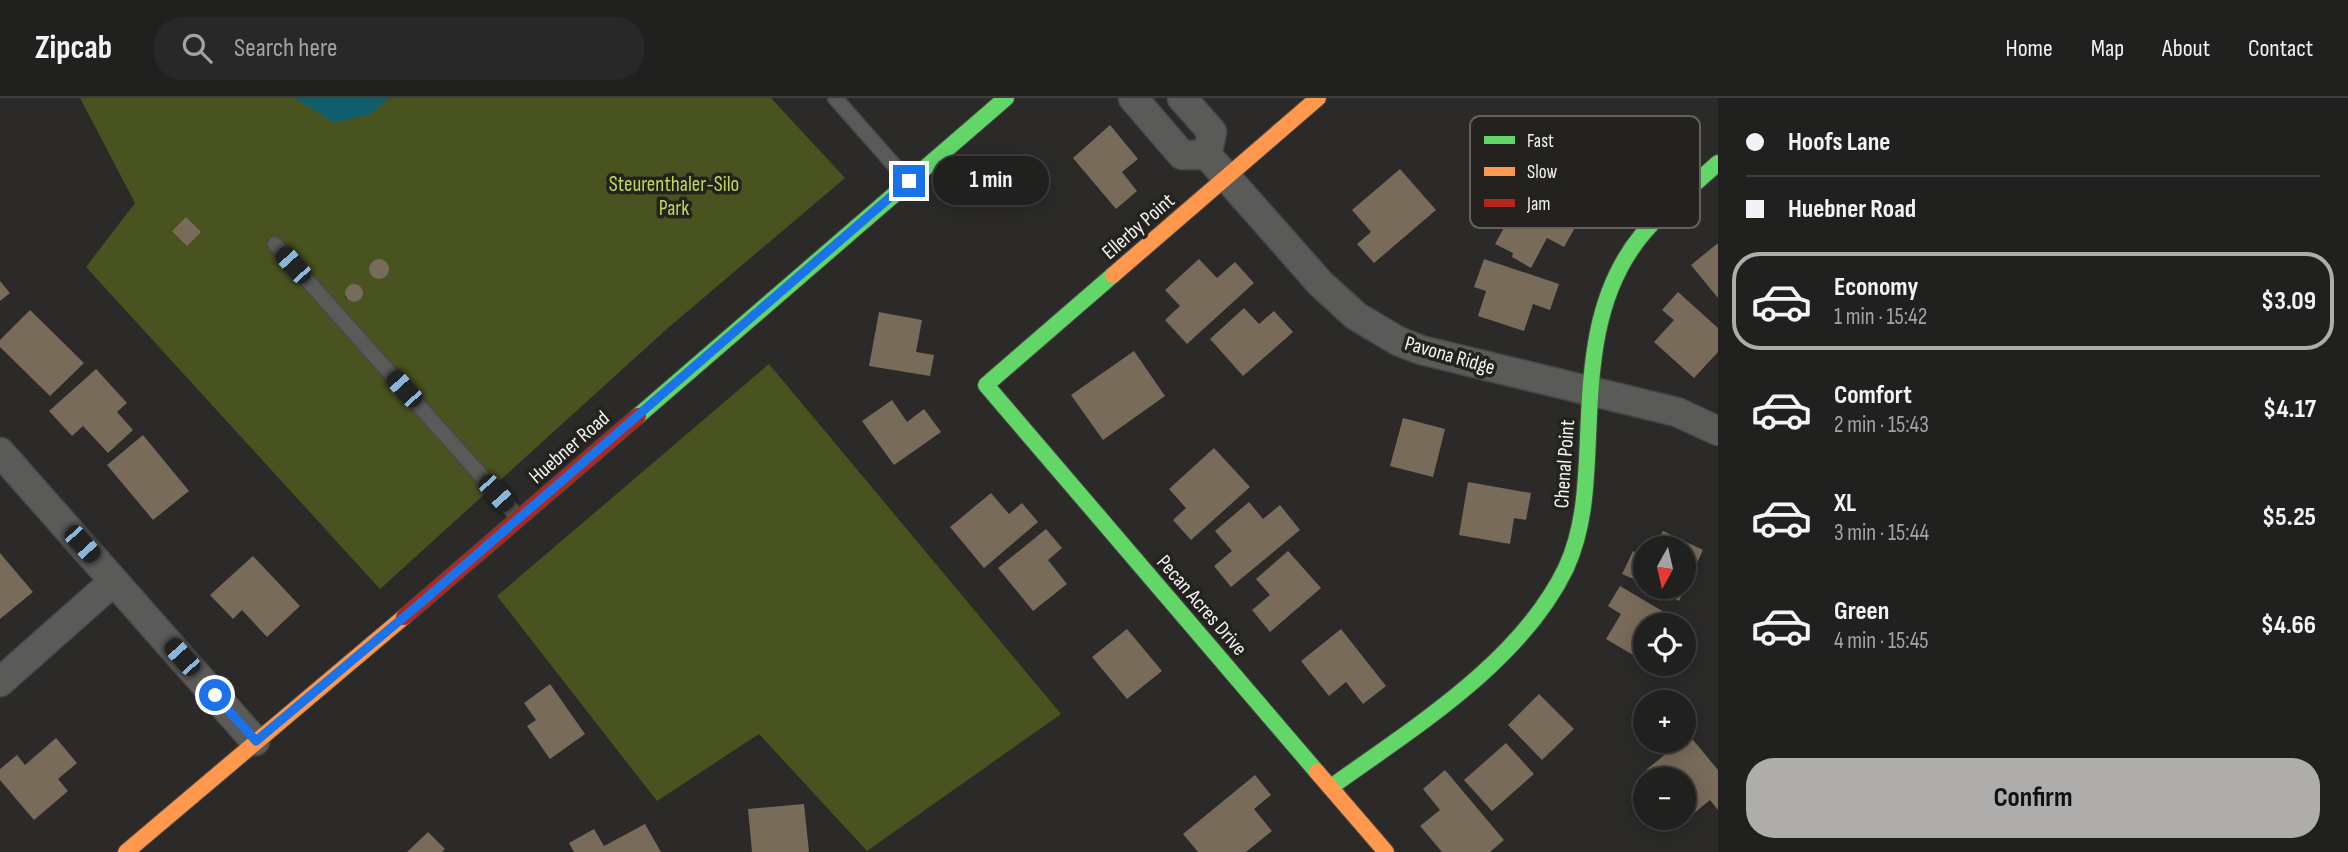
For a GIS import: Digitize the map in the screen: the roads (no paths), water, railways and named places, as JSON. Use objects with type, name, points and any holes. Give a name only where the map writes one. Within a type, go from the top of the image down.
[{"type":"street","name":"Huebner Road","points":[[126,852],[1006,98]]},
{"type":"street","points":[[1133,98],[1182,155],[1207,155],[1212,132],[1182,98]]},
{"type":"street","name":"Ellerby Point","points":[[986,385],[1318,98]]},
{"type":"street","name":"Pavona Ridge","points":[[1207,155],[1320,283],[1356,316],[1398,341],[1421,350],[1677,412],[1718,431]]},
{"type":"street","name":"Chenal Point","points":[[1700,179],[1718,163]]},
{"type":"street","name":"Chenal Point","points":[[1331,787],[1443,706],[1520,636],[1555,590],[1566,568],[1586,498],[1592,349],[1597,325],[1614,279],[1639,238],[1648,228]]},
{"type":"street","name":"Pecan Acres Drive","points":[[986,385],[1386,852]]},
{"type":"street","points":[[0,452],[256,741]]},
{"type":"street","points":[[0,682],[114,581]]},
{"type":"lane","points":[[835,98],[909,181]]},
{"type":"lane","points":[[275,244],[519,518]]},
{"type":"water","points":[[295,98],[389,98],[371,114],[334,123]]},
{"type":"park label","name":"Steurenthaler-Silo Park","points":[[674,196]]}]
